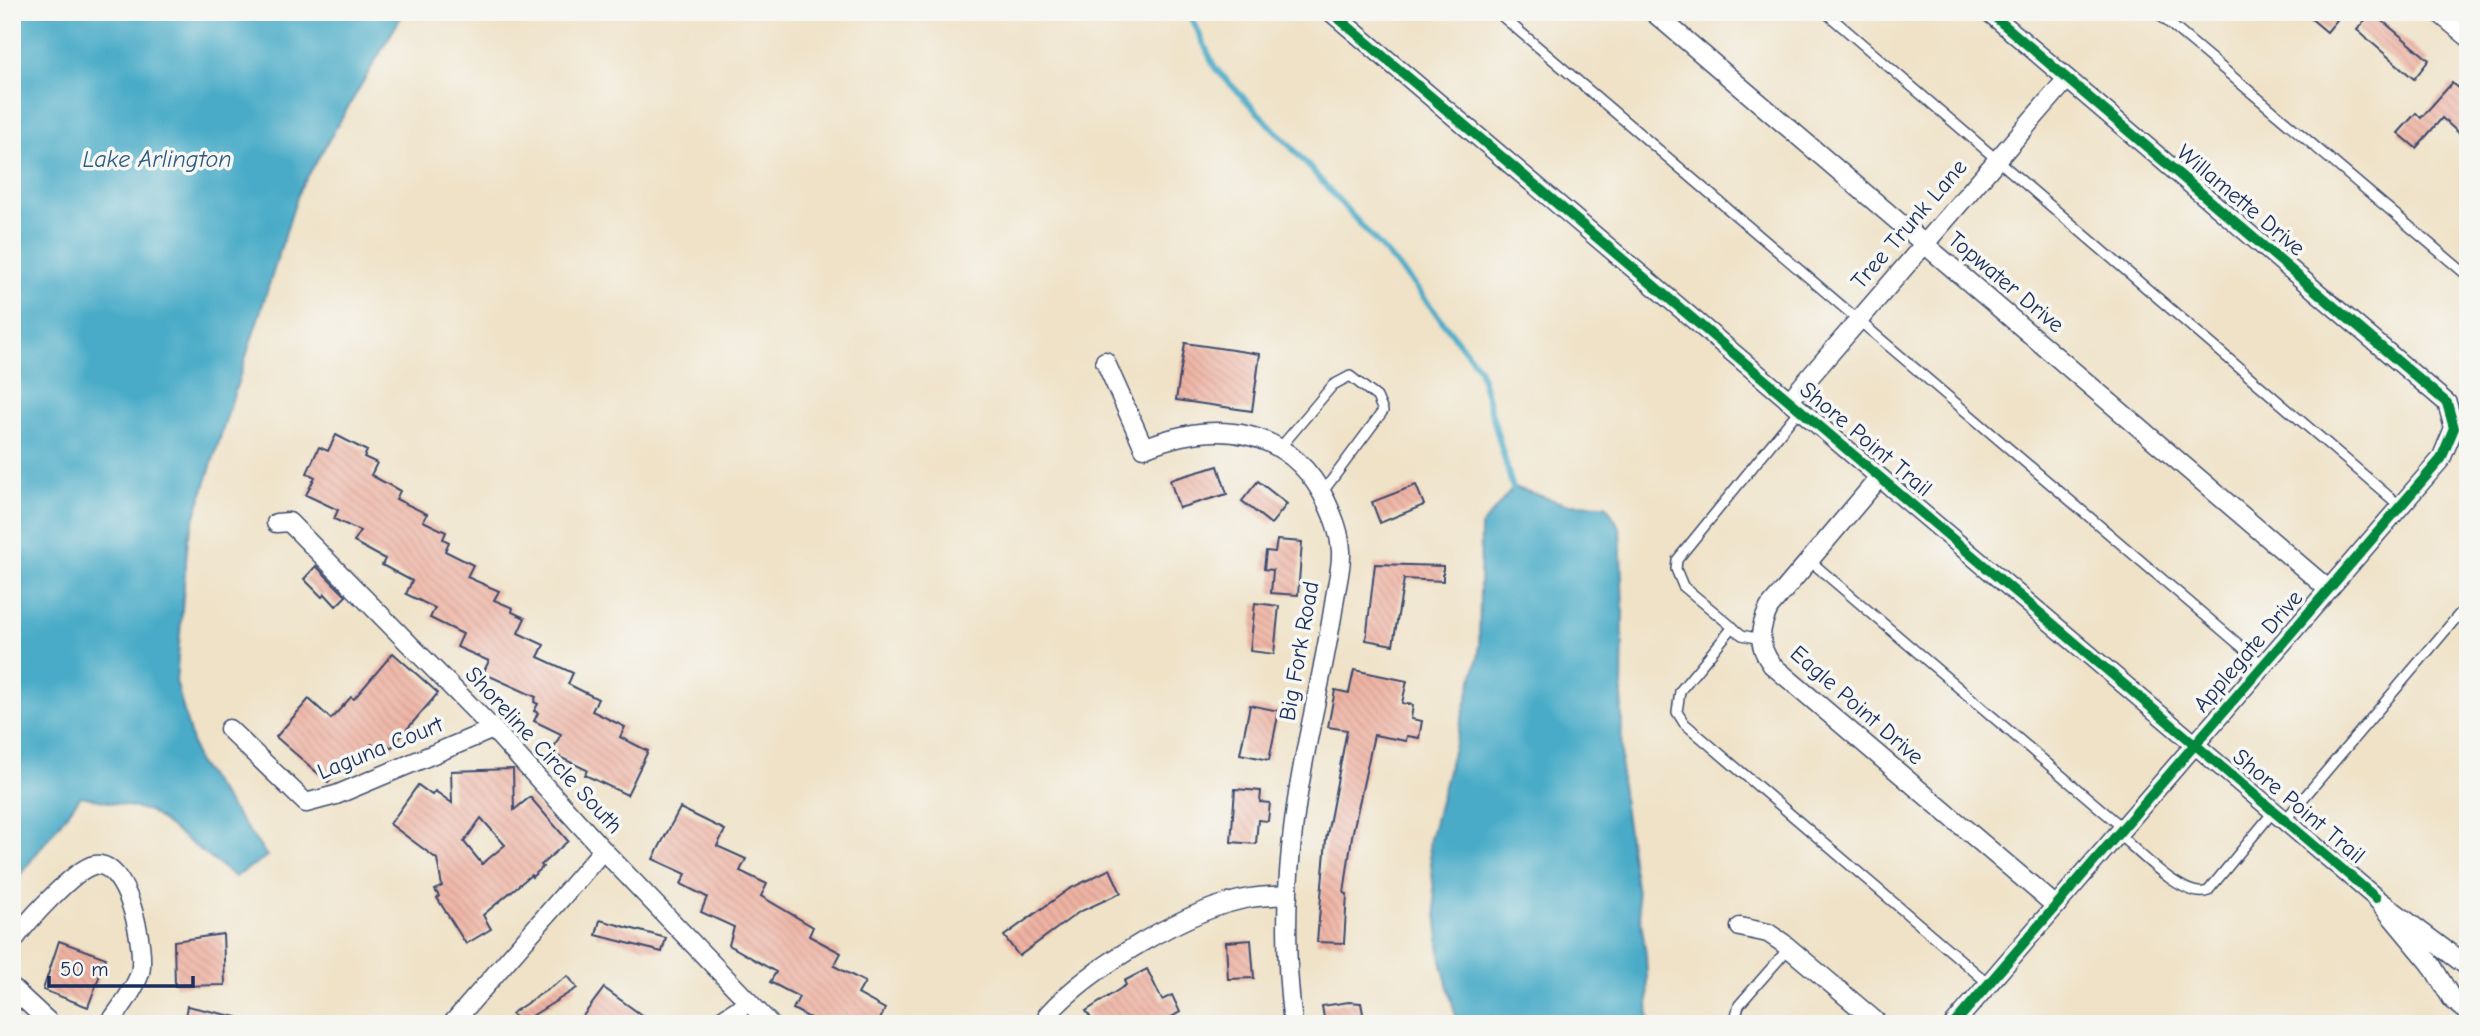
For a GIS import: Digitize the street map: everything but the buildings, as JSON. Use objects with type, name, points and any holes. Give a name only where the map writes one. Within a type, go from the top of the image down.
[{"type":"street","name":"Shore Point Trail","points":[[1331,12],[2376,898],[2468,967]]},
{"type":"street","name":"Topwater Drive","points":[[1653,12],[2328,589]]},
{"type":"street","name":"Willamette Drive","points":[[1989,12],[2446,403],[2461,428]]},
{"type":"street","points":[[2438,12],[2468,37]]},
{"type":"street","name":"Tree Trunk Lane","points":[[1794,405],[1858,320],[2067,79]]},
{"type":"street","name":"Big Fork Road","points":[[1105,361],[1144,448],[1171,437],[1202,431],[1252,437],[1279,449],[1304,466],[1322,493],[1337,525],[1341,553],[1326,660],[1302,767],[1287,895],[1286,972],[1293,1024]]},
{"type":"street","name":"Applegate Drive","points":[[1954,1024],[2441,458],[2461,428]]},
{"type":"street","name":"Eagle Point Drive","points":[[1879,478],[1769,608],[1762,622],[1762,652],[1772,665],[2056,906]]},
{"type":"street","name":"Shoreline Circle South","points":[[276,523],[289,522],[493,729],[603,850],[770,1024]]},
{"type":"street","name":"Laguna Court","points":[[229,729],[306,803],[336,794],[493,729]]},
{"type":"street","points":[[452,1024],[603,850]]},
{"type":"street","points":[[12,943],[69,882],[91,866],[98,865],[114,871],[123,881],[142,956],[133,989],[109,1024]]},
{"type":"street","points":[[1050,1019],[1067,994],[1094,973],[1198,915],[1248,898],[1287,895]]},
{"type":"street","name":"Shore Point Trail","points":[[2376,898],[2431,964],[2452,999],[2468,1012]]},
{"type":"street","points":[[1740,927],[1768,933],[1879,1024]]},
{"type":"street","points":[[12,988],[51,1024]]},
{"type":"street","points":[[715,1024],[749,1002]]},
{"type":"lane","points":[[1497,12],[2263,665]]},
{"type":"lane","points":[[1825,12],[2400,506]]},
{"type":"lane","points":[[2156,12],[2468,276]]},
{"type":"lane","points":[[1279,449],[1333,385],[1350,376],[1377,397],[1383,411],[1322,493]]},
{"type":"lane","points":[[1760,639],[1742,635],[1733,628],[1683,586],[1675,569],[1677,560],[1794,405]]},
{"type":"lane","points":[[1809,560],[2121,831],[2183,889],[2201,894],[2207,891],[2279,816],[2468,604]]},
{"type":"lane","points":[[1733,628],[1681,691],[1678,712],[1684,723],[1989,984]]},
{"type":"lane","points":[[1734,1024],[1739,1006],[1789,948]]},
{"type":"water","name":"Lake Arlington","points":[[12,12],[404,12],[299,191],[188,538],[176,681],[197,761],[267,856],[235,877],[149,811],[81,796],[12,885]]},
{"type":"water","points":[[1514,487],[1565,504],[1606,505],[1620,528],[1623,608],[1621,785],[1646,955],[1649,1024],[1458,1024],[1441,961],[1429,843],[1479,653],[1481,526]]},
{"type":"waterway","points":[[1189,12],[1215,68],[1292,148],[1410,280],[1479,368],[1515,496]]},
{"type":"cycle path","points":[[1331,12],[2376,898]]},
{"type":"cycle path","points":[[1954,1024],[2441,459],[2454,428],[2447,403],[1989,12]]}]
